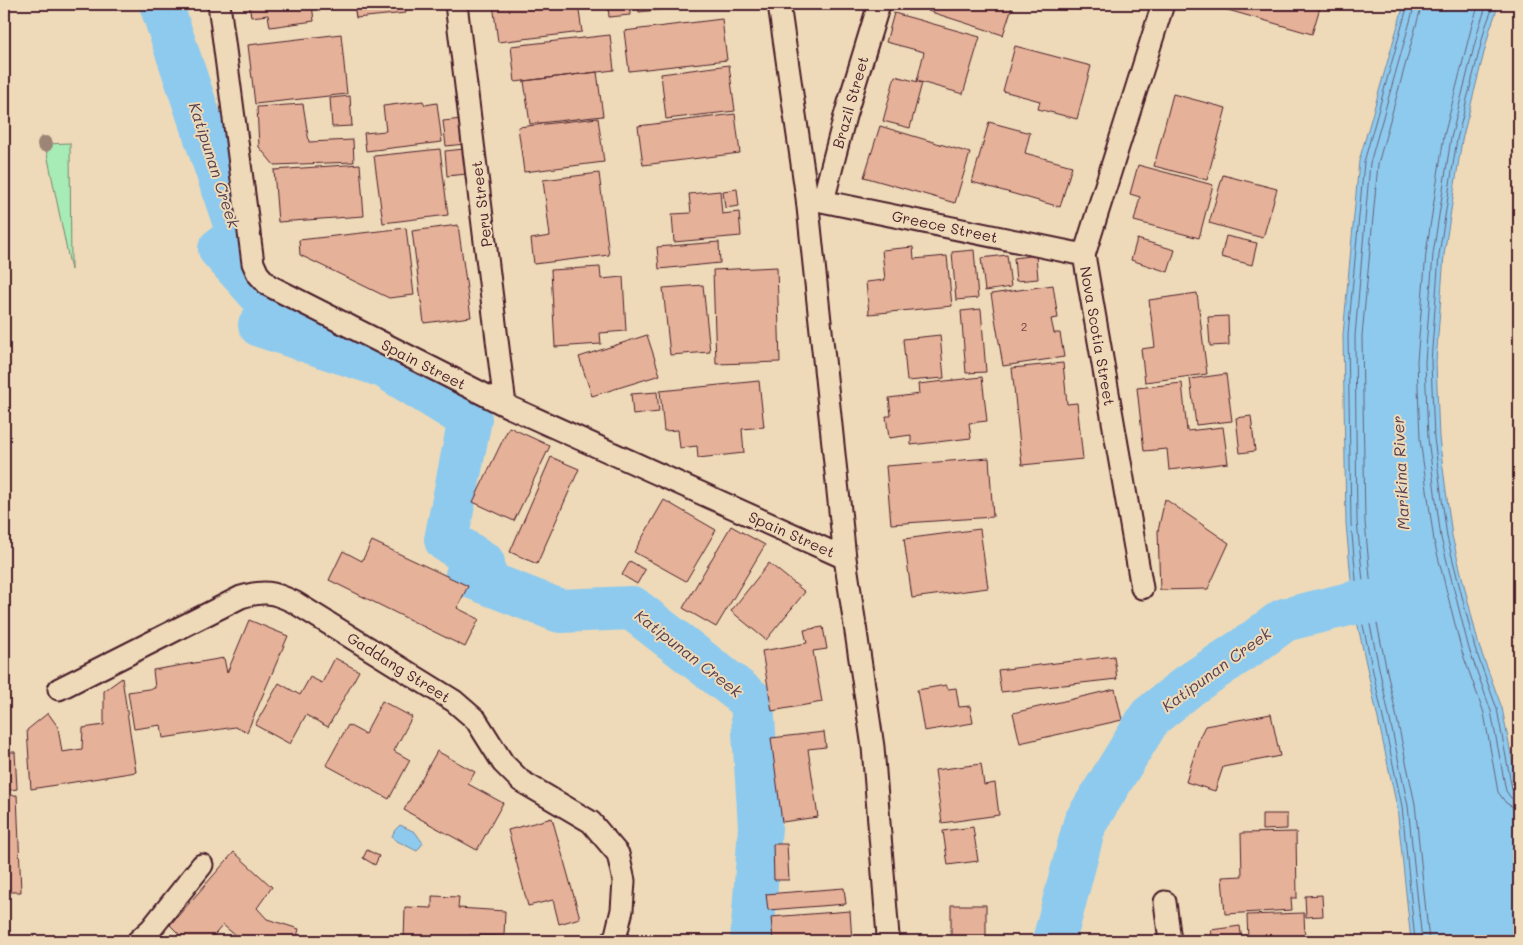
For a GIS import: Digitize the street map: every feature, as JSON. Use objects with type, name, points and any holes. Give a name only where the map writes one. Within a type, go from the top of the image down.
[{"type":"street","name":"Spain Street","points":[[218,4],[253,262],[258,274],[268,285],[505,405],[845,558]]},
{"type":"street","name":"Peru Street","points":[[456,4],[505,405]]},
{"type":"street","points":[[779,4],[815,200],[845,558],[873,747],[888,941]]},
{"type":"street","name":"Brazil Street","points":[[815,200],[845,116],[879,4]]},
{"type":"street","name":"Nova Scotia Street","points":[[1142,588],[1084,255],[1163,4]]},
{"type":"street","name":"Greece Street","points":[[815,200],[1084,255]]},
{"type":"street","name":"Gaddang Street","points":[[59,689],[242,597],[256,592],[276,593],[294,602],[454,702],[476,720],[504,762],[521,781],[592,822],[618,854],[624,881],[622,910],[616,935],[612,941]]},
{"type":"street","points":[[138,941],[151,930],[202,865]]},
{"type":"street","points":[[1165,902],[1170,941]]},
{"type":"green space","points":[[70,143],[71,270],[45,144]]},
{"type":"water","name":"Marikina River","points":[[1404,4],[1499,4],[1490,29],[1462,140],[1444,255],[1436,362],[1439,438],[1452,536],[1479,646],[1502,708],[1516,780],[1519,826],[1519,941],[1411,941],[1397,807],[1353,603],[1346,523],[1343,335],[1359,161]]},
{"type":"water","points":[[400,825],[415,832],[423,843],[417,851],[395,840],[392,836]]},
{"type":"building","points":[[249,4],[312,4],[314,21],[270,27],[268,15],[251,17]]},
{"type":"building","points":[[354,4],[405,4],[406,13],[356,18]]},
{"type":"building","points":[[493,4],[578,4],[582,32],[498,42]]},
{"type":"building","points":[[608,4],[629,4],[630,15],[609,17]]},
{"type":"building","points":[[638,4],[711,4],[639,12]]},
{"type":"building","points":[[930,4],[1013,4],[1003,35],[928,11]]},
{"type":"building","points":[[1207,4],[1321,4],[1312,34]]},
{"type":"building","points":[[894,13],[980,37],[963,94],[917,81],[924,52],[886,42]]},
{"type":"building","points":[[722,19],[727,60],[629,71],[624,31]]},
{"type":"building","points":[[341,34],[347,94],[255,104],[248,45]]},
{"type":"building","points":[[610,35],[614,70],[515,82],[511,46]]},
{"type":"building","points":[[1015,46],[1091,66],[1077,119],[1038,109],[1040,101],[1003,91]]},
{"type":"building","points":[[729,65],[735,111],[666,119],[661,74]]},
{"type":"building","points":[[597,72],[603,116],[530,124],[524,81]]},
{"type":"building","points":[[895,76],[922,83],[910,128],[883,121]]},
{"type":"building","points":[[1173,94],[1226,108],[1207,180],[1154,166]]},
{"type":"building","points":[[350,96],[352,126],[332,127],[330,98]]},
{"type":"building","points":[[423,101],[425,105],[437,103],[442,142],[366,151],[364,133],[386,131],[383,106]]},
{"type":"building","points":[[303,104],[309,142],[353,140],[354,162],[274,165],[259,147],[257,107]]},
{"type":"building","points":[[735,114],[740,153],[643,165],[638,126]]},
{"type":"building","points":[[598,118],[604,162],[524,172],[518,127]]},
{"type":"building","points":[[462,119],[465,144],[446,146],[443,121]]},
{"type":"building","points":[[989,122],[1030,133],[1025,153],[1072,166],[1060,207],[972,182]]},
{"type":"building","points":[[880,126],[970,153],[955,203],[864,177]]},
{"type":"building","points":[[440,149],[448,215],[383,223],[374,156]]},
{"type":"building","points":[[464,149],[467,174],[447,176],[445,151]]},
{"type":"building","points":[[360,164],[364,216],[278,222],[274,170]]},
{"type":"building","points":[[1138,165],[1213,185],[1199,238],[1134,221],[1140,197],[1130,194]]},
{"type":"building","points":[[599,173],[609,255],[534,264],[531,239],[550,236],[543,180]]},
{"type":"building","points":[[1223,175],[1277,189],[1263,238],[1209,223]]},
{"type":"building","points":[[737,189],[739,206],[725,208],[723,191]]},
{"type":"building","points":[[720,191],[722,214],[739,212],[741,236],[674,242],[672,214],[691,213],[689,194]]},
{"type":"building","points":[[458,225],[471,317],[424,323],[412,231]]},
{"type":"building","points":[[406,228],[414,295],[389,298],[300,255],[299,240]]},
{"type":"building","points":[[1226,236],[1257,243],[1252,265],[1221,257]]},
{"type":"building","points":[[1137,239],[1175,250],[1168,272],[1131,260]]},
{"type":"building","points":[[719,242],[720,263],[659,269],[657,247]]},
{"type":"building","points":[[913,247],[914,259],[947,256],[952,306],[869,314],[866,282],[885,280],[882,250]]},
{"type":"building","points":[[974,250],[978,298],[956,300],[952,252]]},
{"type":"building","points":[[1007,255],[1011,287],[985,291],[981,258]]},
{"type":"building","points":[[1036,255],[1038,279],[1016,281],[1014,258]]},
{"type":"building","points":[[600,267],[601,279],[623,277],[626,331],[600,333],[601,344],[555,347],[551,270]]},
{"type":"building","points":[[777,267],[780,362],[716,364],[713,270]]},
{"type":"building","points":[[703,285],[710,352],[670,355],[663,288]]},
{"type":"building","points":[[1053,285],[1058,318],[1051,319],[1054,333],[1060,333],[1064,357],[1003,366],[991,294]]},
{"type":"building","points":[[1197,293],[1207,374],[1145,382],[1141,349],[1155,347],[1149,300]]},
{"type":"building","points":[[981,309],[986,372],[966,373],[961,311]]},
{"type":"building","points":[[1228,316],[1229,345],[1210,346],[1208,317]]},
{"type":"building","points":[[647,335],[660,375],[592,396],[579,357]]},
{"type":"building","points":[[940,335],[944,378],[907,381],[903,339]]},
{"type":"building","points":[[1063,363],[1067,404],[1077,403],[1083,459],[1022,465],[1012,368]]},
{"type":"building","points":[[1226,374],[1232,421],[1196,425],[1190,379]]},
{"type":"building","points":[[982,377],[987,421],[969,423],[971,438],[911,445],[911,435],[889,438],[886,416],[891,416],[889,398],[919,394],[918,384]]},
{"type":"building","points":[[759,381],[764,427],[742,429],[744,453],[698,458],[697,446],[680,448],[678,430],[664,431],[660,391]]},
{"type":"building","points":[[1182,383],[1187,431],[1223,427],[1228,463],[1169,470],[1167,449],[1144,451],[1137,388]]},
{"type":"building","points":[[657,392],[659,412],[633,415],[631,394]]},
{"type":"building","points":[[1251,416],[1255,451],[1240,453],[1236,418]]},
{"type":"building","points":[[509,427],[550,446],[514,521],[473,502]]},
{"type":"building","points":[[551,457],[579,469],[537,564],[510,552]]},
{"type":"building","points":[[989,458],[993,517],[891,524],[886,466]]},
{"type":"building","points":[[1165,499],[1229,543],[1208,589],[1160,590],[1158,531]]},
{"type":"building","points":[[664,500],[716,530],[686,581],[634,552]]},
{"type":"building","points":[[731,526],[765,545],[716,627],[683,608]]},
{"type":"building","points":[[980,529],[988,588],[912,598],[904,539]]},
{"type":"building","points":[[372,541],[468,586],[457,608],[479,619],[465,647],[329,580],[343,551],[362,561]]},
{"type":"building","points":[[630,561],[645,570],[637,584],[622,575]]},
{"type":"building","points":[[769,563],[805,592],[766,640],[731,611]]},
{"type":"building","points":[[249,620],[288,636],[247,732],[235,727],[163,738],[161,725],[134,729],[128,692],[155,688],[153,670],[224,658],[227,673]]},
{"type":"building","points":[[823,627],[827,649],[813,651],[822,702],[772,711],[762,651],[807,643],[804,630]]},
{"type":"building","points":[[1114,656],[1117,679],[1001,692],[998,670]]},
{"type":"building","points":[[335,658],[359,671],[328,727],[306,715],[290,744],[255,725],[279,683],[300,695],[310,677],[322,683]]},
{"type":"building","points":[[122,678],[136,772],[31,789],[27,730],[48,713],[58,727],[62,752],[82,749],[83,728],[104,725],[104,691]]},
{"type":"building","points":[[946,685],[948,689],[956,688],[959,707],[970,706],[973,723],[924,731],[917,690]]},
{"type":"building","points":[[1115,689],[1122,720],[1020,743],[1013,713]]},
{"type":"building","points":[[382,701],[412,717],[394,751],[410,760],[389,799],[326,765],[348,725],[365,734]]},
{"type":"building","points":[[1271,714],[1280,756],[1223,767],[1215,791],[1186,782],[1200,736],[1205,726]]},
{"type":"building","points":[[824,732],[826,747],[808,749],[818,817],[782,822],[771,738]]},
{"type":"building","points":[[437,751],[475,772],[468,784],[503,803],[477,850],[404,810]]},
{"type":"building","points":[[4,752],[15,752],[17,789],[4,791]]},
{"type":"building","points":[[981,764],[984,785],[995,783],[999,815],[942,823],[935,770]]},
{"type":"building","points":[[17,795],[21,892],[4,892],[4,796]]},
{"type":"building","points":[[1262,814],[1287,814],[1287,829],[1262,830]]},
{"type":"building","points":[[552,818],[580,918],[559,924],[553,900],[528,906],[508,830]]},
{"type":"building","points":[[973,827],[978,861],[948,865],[943,831]]},
{"type":"building","points":[[1296,832],[1297,898],[1291,898],[1292,910],[1225,914],[1222,877],[1242,876],[1241,833]]},
{"type":"building","points":[[773,844],[787,844],[789,880],[774,880]]},
{"type":"building","points":[[367,850],[379,856],[375,865],[363,858]]},
{"type":"building","points":[[234,852],[272,887],[257,908],[267,919],[299,929],[296,941],[242,941],[223,925],[209,941],[186,941],[170,925]]},
{"type":"building","points":[[844,888],[846,904],[768,910],[766,894]]},
{"type":"building","points":[[1322,895],[1323,916],[1306,917],[1305,896]]},
{"type":"building","points":[[432,896],[459,897],[458,908],[505,911],[504,936],[469,935],[469,941],[404,941],[405,907],[432,908]]},
{"type":"building","points":[[951,905],[986,905],[986,941],[951,941]]},
{"type":"building","points":[[850,911],[852,941],[773,941],[771,917]]},
{"type":"building","points":[[1304,913],[1305,941],[1248,941],[1247,915]]},
{"type":"building","points":[[1240,926],[1242,941],[1213,941],[1211,930]]},
{"type":"waterway","name":"Katipunan Creek","points":[[161,4],[239,236],[220,249],[279,315],[260,325],[384,366],[470,419],[446,540],[483,563],[467,575],[560,611],[632,608],[752,701],[760,827],[752,941]]},
{"type":"waterway","name":"Katipunan Creek","points":[[1054,941],[1085,823],[1150,717],[1191,684],[1284,620],[1353,603],[1407,600]]}]
